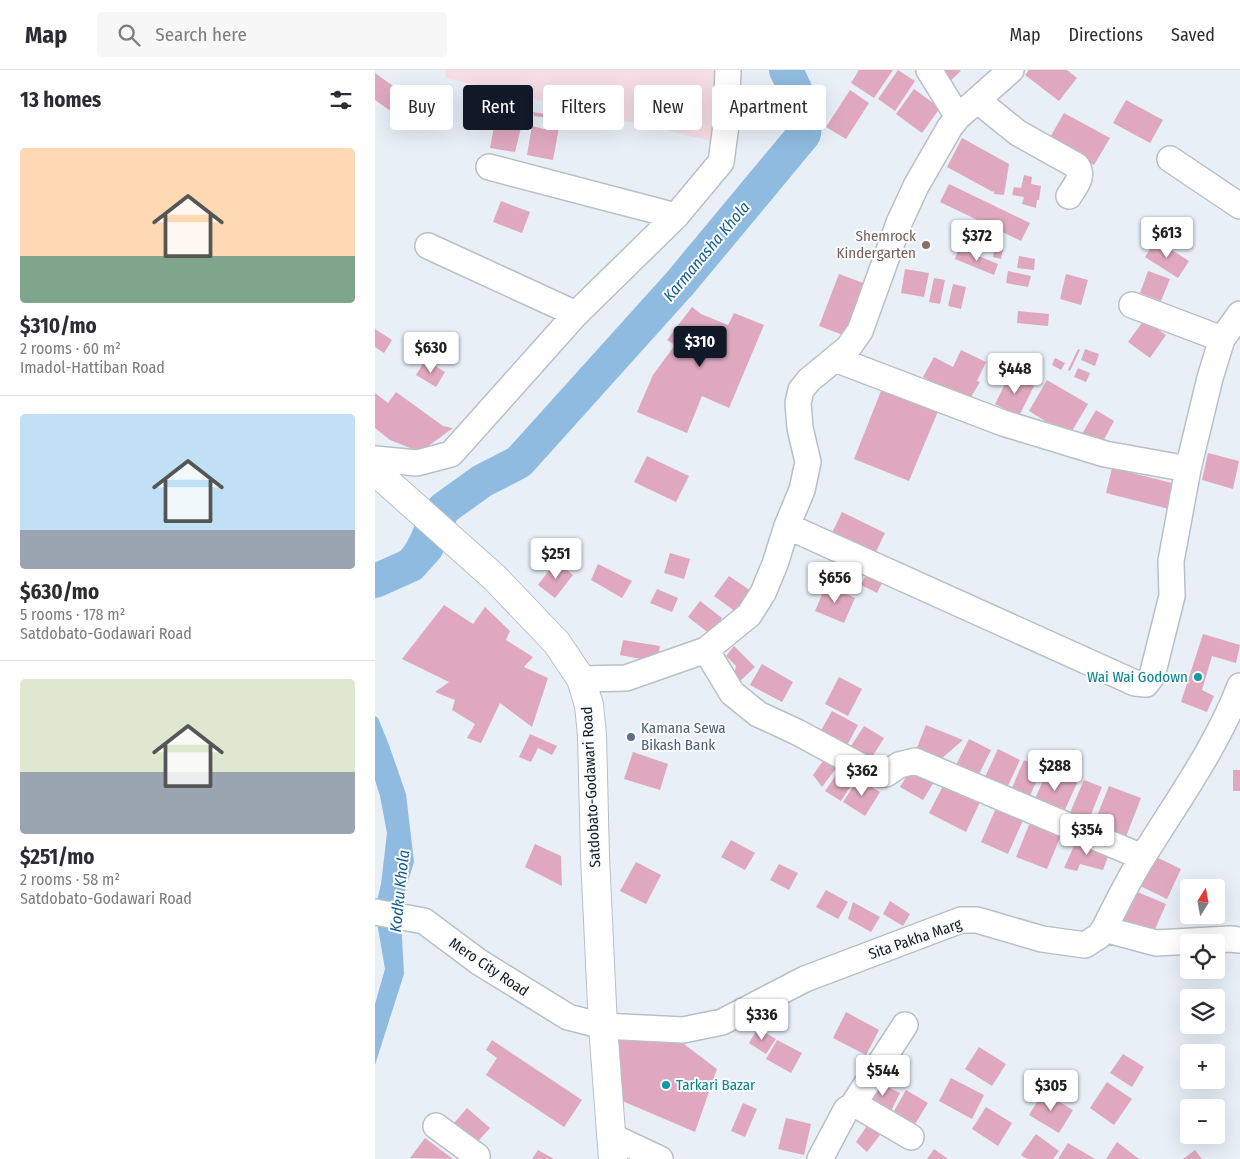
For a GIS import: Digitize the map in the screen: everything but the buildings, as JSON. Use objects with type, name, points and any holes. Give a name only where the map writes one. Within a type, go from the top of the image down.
[{"type":"main road","name":"Satdobato-Godawari Road","points":[[377,468],[495,578],[557,643],[581,679],[589,705],[592,735],[595,857],[603,1026],[612,1148]]},
{"type":"street","points":[[929,70],[958,117]]},
{"type":"street","points":[[581,679],[626,678],[706,650],[749,615],[754,608],[763,593],[772,571],[787,526],[802,490],[808,462],[800,428],[798,403],[801,390],[809,380],[848,348],[860,331],[899,223],[936,149],[958,117],[1011,70]]},
{"type":"street","points":[[377,468],[417,463],[451,454],[576,314],[676,216],[721,162],[726,125],[728,71]]},
{"type":"street","points":[[977,100],[1018,133],[1077,166],[1081,171],[1080,177],[1069,196]]},
{"type":"street","points":[[1170,159],[1240,206]]},
{"type":"street","points":[[489,167],[676,216]]},
{"type":"street","points":[[428,246],[576,314]]},
{"type":"street","points":[[1132,305],[1222,340]]},
{"type":"street","points":[[787,526],[1135,683],[1146,684],[1152,676],[1172,596],[1171,561],[1188,469],[1210,378],[1222,340],[1240,314]]},
{"type":"street","points":[[835,359],[1003,423],[1105,454],[1188,469]]},
{"type":"street","points":[[706,650],[732,693],[758,714],[797,732],[873,773],[886,774],[899,764],[915,761],[1142,857]]},
{"type":"street","name":"Sita Pakha Marg","points":[[603,1026],[683,1030],[722,1022],[805,979],[961,920],[977,920],[1042,939],[1085,944],[1092,942],[1104,929],[1142,857],[1202,761],[1234,702],[1240,686]]},
{"type":"street","name":"Mero City Road","points":[[375,912],[423,921],[479,962],[567,1018],[603,1026]]},
{"type":"street","points":[[1104,929],[1156,943],[1240,940]]},
{"type":"street","points":[[820,1159],[846,1110],[853,1105],[905,1026]]},
{"type":"street","points":[[853,1105],[858,1106],[911,1137]]},
{"type":"street","points":[[436,1126],[477,1156],[475,1159]]},
{"type":"street","points":[[612,1148],[660,1159]]},
{"type":"shaded area","points":[[445,70],[725,70],[723,85],[712,85],[712,130],[717,130],[715,142],[665,130],[702,130],[702,85],[634,85],[634,123],[624,120],[624,85],[543,85],[543,101],[533,99],[533,85],[475,85],[446,78]]},
{"type":"water","points":[[422,507],[449,527],[419,567],[375,583],[375,570],[386,564],[401,551],[410,537]]},
{"type":"water","name":"Kodku Khola","points":[[375,716],[378,718],[389,745],[406,794],[414,862],[404,894],[401,919],[404,974],[375,1065],[375,1004],[385,969],[378,928],[377,901],[387,833],[375,780]]},
{"type":"waterway","name":"Karmanasha Khola","points":[[375,581],[411,565],[427,547],[443,509],[482,481],[519,462],[681,282],[804,134],[806,113],[786,70]]},
{"type":"place","name":"Shemrock Kindergarten","points":[[926,245]]},
{"type":"place","name":"Wai Wai Godown","points":[[1198,677]]},
{"type":"place","name":"Kamana Sewa Bikash Bank","points":[[631,737]]},
{"type":"place","name":"Tarkari Bazar","points":[[666,1085]]}]
